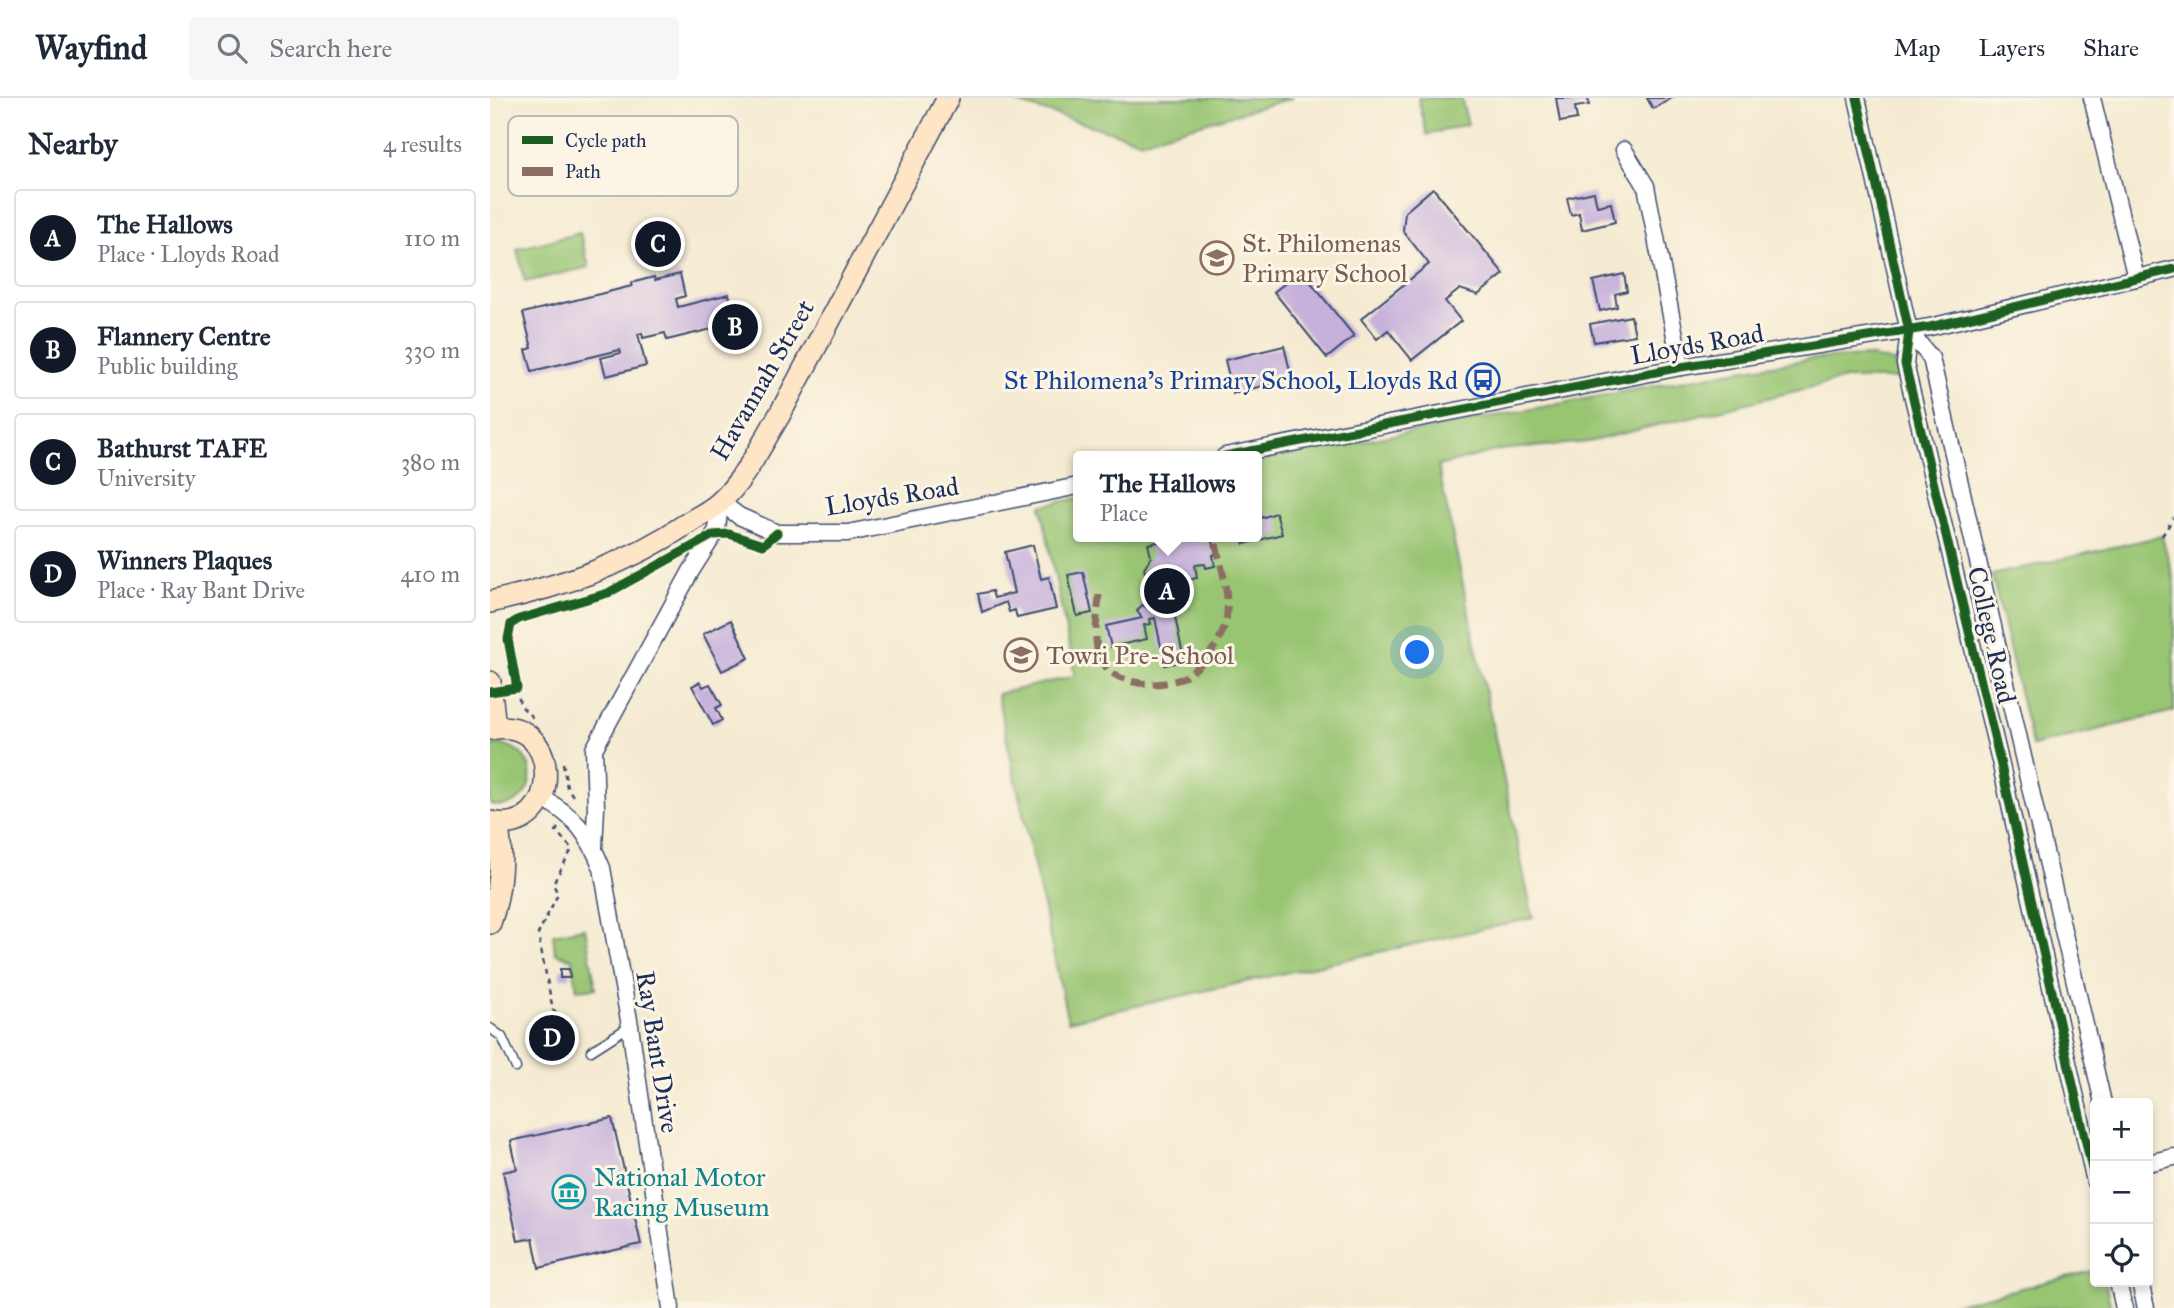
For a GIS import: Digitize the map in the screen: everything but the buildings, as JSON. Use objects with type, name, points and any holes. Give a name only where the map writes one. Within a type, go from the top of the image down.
[{"type":"street","name":"Havannah Street","points":[[490,602],[556,587],[609,568],[643,552],[720,502],[752,461],[780,414],[948,98]]},
{"type":"street","name":"College Road","points":[[1857,98],[1909,331],[1905,364],[2000,761],[2091,1161]]},
{"type":"street","points":[[2092,98],[2136,278]]},
{"type":"street","points":[[1624,150],[1646,186],[1681,367]]},
{"type":"street","name":"Lloyds Road","points":[[1251,451],[1681,367],[1909,331],[2174,269]]},
{"type":"street","name":"College Road","points":[[1909,331],[1931,358],[2102,1098]]},
{"type":"street","name":"Lloyds Road","points":[[720,502],[738,516],[778,533],[848,533],[1073,487]]},
{"type":"street","name":"Ray Bant Drive","points":[[671,1308],[630,1026],[607,892],[594,848],[594,749],[685,582],[717,530],[720,502]]},
{"type":"street","points":[[490,923],[498,876],[500,837],[493,822],[522,817],[542,798],[547,769],[539,749],[523,734],[492,728],[491,687]]},
{"type":"street","name":"Ray Bant Drive","points":[[542,798],[567,812],[594,848]]},
{"type":"street","points":[[2153,1162],[2174,1157]]},
{"type":"street","points":[[2141,1287],[2146,1308]]},
{"type":"lane","points":[[591,1051],[630,1026]]},
{"type":"lane","points":[[490,1028],[502,1037],[516,1068]]},
{"type":"path","points":[[2162,536],[2174,517]]},
{"type":"path","points":[[491,687],[517,688],[515,676]]},
{"type":"path","points":[[561,821],[556,831],[572,849],[554,884],[558,894],[538,934],[553,1010],[562,1019]]},
{"type":"green space","points":[[1001,98],[1292,98],[1141,141]]},
{"type":"green space","points":[[1418,98],[1461,98],[1468,124],[1427,135]]},
{"type":"green space","points":[[580,233],[589,267],[525,282],[517,249]]},
{"type":"green space","points":[[1868,356],[1894,362],[1900,379],[1845,379],[1588,442],[1499,450],[1438,466],[1533,918],[1068,1021],[997,694],[1075,676],[1041,506],[1073,499],[1073,542],[1262,542],[1262,460],[1728,372],[1811,359]]},
{"type":"green space","points":[[2162,536],[2174,581],[2174,711],[2032,746],[1992,575]]},
{"type":"green space","points":[[499,744],[515,749],[525,758],[530,769],[530,781],[525,792],[517,801],[505,805],[490,804],[490,745]]},
{"type":"green space","points":[[585,928],[596,988],[577,990],[572,959],[555,953],[553,934]]},
{"type":"green space","points":[[2090,1271],[2090,1287],[2106,1287],[2111,1308],[1940,1308]]},
{"type":"marked path","points":[[1099,595],[1096,644],[1106,668],[1115,675],[1139,683],[1165,683],[1186,676],[1211,652],[1226,621],[1226,590],[1215,542]]},
{"type":"cycle path","points":[[1857,98],[1909,331],[1905,364],[2000,761],[2090,1161]]},
{"type":"cycle path","points":[[1251,451],[1681,367],[1930,327],[2174,269]]},
{"type":"cycle path","points":[[490,692],[517,688],[508,639],[511,624],[519,619],[608,593],[713,535],[729,534],[763,545],[777,533]]},
{"type":"place","name":"Bathurst TAFE","points":[[658,244]]},
{"type":"place","name":"St. Philomenas Primary School","points":[[1217,258]]},
{"type":"place","name":"Flannery Centre","points":[[735,327]]},
{"type":"place","name":"St Philomena's Primary School, Lloyds Rd","points":[[1483,380]]},
{"type":"place","name":"The Hallows","points":[[1167,591]]},
{"type":"place","name":"Towri Pre-School","points":[[1021,655]]},
{"type":"place","name":"Winners Plaques","points":[[552,1038]]},
{"type":"place","name":"National Motor Racing Museum","points":[[569,1192]]}]
